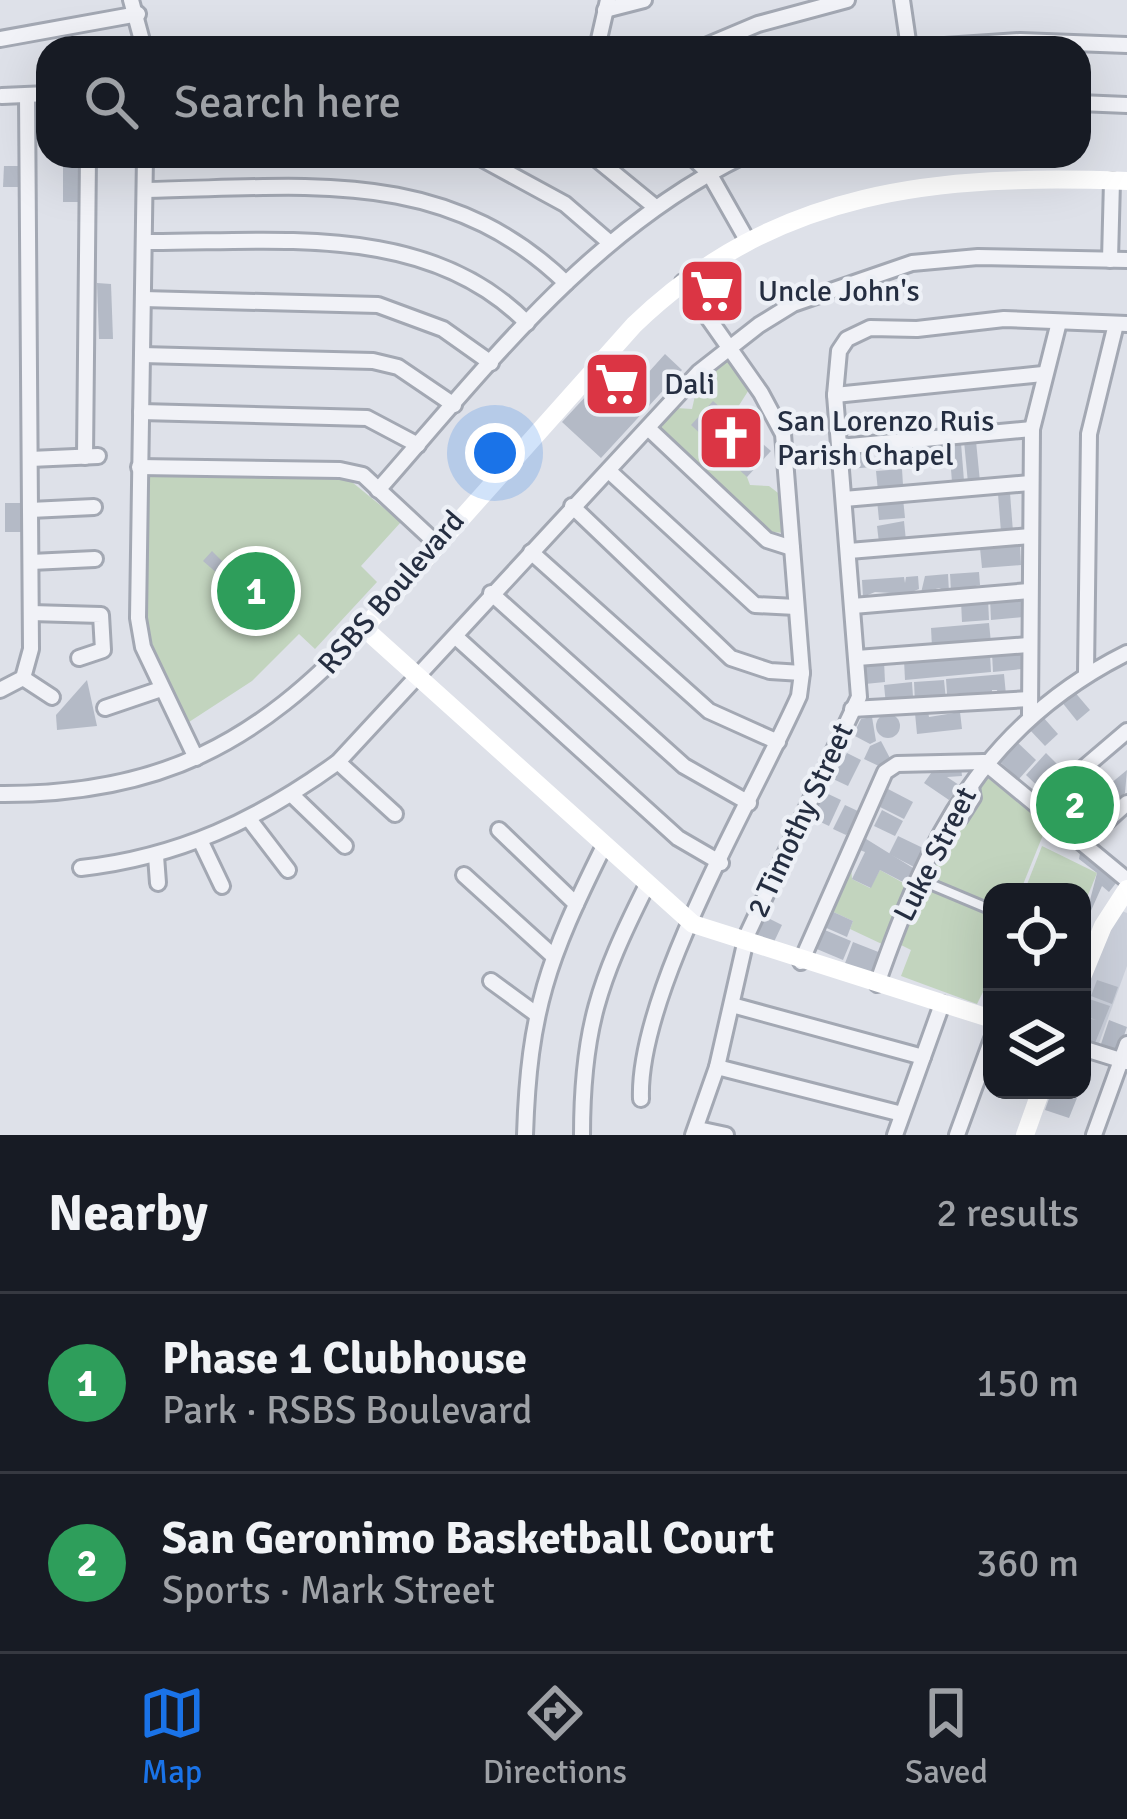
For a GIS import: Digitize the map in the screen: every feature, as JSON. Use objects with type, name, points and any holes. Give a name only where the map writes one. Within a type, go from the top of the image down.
[{"type":"street","points":[[600,36],[606,5],[644,0]]},
{"type":"street","points":[[729,36],[847,0]]},
{"type":"street","points":[[902,0],[910,36]]},
{"type":"street","points":[[0,39],[134,7]]},
{"type":"street","points":[[1091,44],[1127,45]]},
{"type":"street","points":[[0,690],[23,678],[30,661],[27,95]]},
{"type":"street","points":[[2,96],[36,95]]},
{"type":"street","points":[[1091,104],[1127,105]]},
{"type":"street","points":[[30,459],[91,456],[88,168]]},
{"type":"street","points":[[145,168],[138,618],[143,647],[196,758]]},
{"type":"street","points":[[498,168],[565,205],[609,242]]},
{"type":"street","points":[[608,168],[654,206]]},
{"type":"street","points":[[704,168],[747,240]]},
{"type":"street","points":[[378,490],[527,323],[609,242],[654,206],[719,168]]},
{"type":"street","points":[[1110,260],[1119,181]]},
{"type":"street","name":"RSBS Boulevard","points":[[0,794],[94,791],[196,758],[300,693],[364,628],[435,542],[634,325],[683,282],[747,240],[830,206],[929,183],[1119,181]]},
{"type":"street","points":[[145,190],[391,191],[492,225],[532,250],[566,283]]},
{"type":"street","points":[[144,242],[353,244],[393,250],[446,265],[480,283],[527,323]]},
{"type":"street","points":[[80,868],[156,856],[201,842],[292,795],[338,762],[648,428],[730,346],[793,304],[912,263],[978,256],[1127,260]]},
{"type":"street","points":[[641,1100],[644,1042],[799,696],[802,673],[783,434],[730,346],[683,282]]},
{"type":"street","points":[[143,299],[378,305],[443,328],[491,363]]},
{"type":"street","name":"2 Timothy Street","points":[[696,1132],[717,1067],[745,943],[859,697],[838,447],[839,351],[859,331],[983,320],[1122,324]]},
{"type":"street","points":[[852,709],[1030,707],[1031,429],[1059,322]]},
{"type":"street","points":[[1086,673],[1089,434],[1122,324]]},
{"type":"street","points":[[142,355],[373,361],[398,367],[454,405]]},
{"type":"street","points":[[835,395],[1043,374]]},
{"type":"street","points":[[140,412],[367,418],[418,445]]},
{"type":"street","points":[[648,428],[767,540],[792,548]]},
{"type":"street","points":[[838,447],[1031,429]]},
{"type":"street","points":[[139,467],[340,470],[364,475],[435,542]]},
{"type":"street","points":[[609,471],[755,605],[796,607]]},
{"type":"street","points":[[844,499],[1030,483]]},
{"type":"street","points":[[572,506],[731,658],[770,670],[802,673]]},
{"type":"street","points":[[31,510],[94,507]]},
{"type":"street","points":[[848,551],[1030,536]]},
{"type":"street","points":[[531,552],[709,711],[778,742]]},
{"type":"street","points":[[31,562],[94,559]]},
{"type":"street","points":[[853,606],[1029,591]]},
{"type":"street","points":[[491,592],[685,766],[749,803]]},
{"type":"street","points":[[31,613],[101,615],[104,650],[79,658]]},
{"type":"street","points":[[364,628],[646,887],[693,924],[801,962],[983,1015]]},
{"type":"street","points":[[456,637],[678,838],[721,863]]},
{"type":"street","points":[[856,658],[1028,644]]},
{"type":"street","name":"Luke Street","points":[[877,984],[917,878],[983,762],[1030,707],[1127,652]]},
{"type":"street","points":[[23,678],[52,697]]},
{"type":"street","points":[[105,708],[161,689]]},
{"type":"street","points":[[1038,807],[1127,731]]},
{"type":"street","points":[[338,762],[395,814]]},
{"type":"street","points":[[801,962],[885,772],[897,764],[983,762],[1127,880]]},
{"type":"street","points":[[292,795],[345,846]]},
{"type":"street","points":[[1084,842],[1127,802]]},
{"type":"street","points":[[249,819],[288,870]]},
{"type":"street","points":[[499,830],[576,904]]},
{"type":"street","points":[[201,842],[222,886]]},
{"type":"street","points":[[526,1135],[527,1052],[551,954],[603,848]]},
{"type":"street","points":[[156,856],[158,883]]},
{"type":"street","points":[[464,875],[551,954]]},
{"type":"street","points":[[582,1135],[588,1025],[602,978],[646,887]]},
{"type":"street","points":[[1091,937],[1127,890]]},
{"type":"street","points":[[491,981],[536,1014]]},
{"type":"street","points":[[895,1135],[942,1004]]},
{"type":"street","points":[[732,1006],[923,1057]]},
{"type":"street","points":[[1094,1135],[1127,1044]]},
{"type":"street","points":[[1091,1051],[1124,1061]]},
{"type":"street","points":[[958,1135],[983,1064]]},
{"type":"street","points":[[717,1067],[902,1114]]},
{"type":"street","points":[[1025,1135],[1038,1099]]},
{"type":"street","points":[[696,1132],[726,1135]]},
{"type":"lane","points":[[917,878],[983,906]]},
{"type":"shaded area","points":[[1119,910],[1127,913],[1127,966],[1098,1046],[1091,1044],[1091,977]]},
{"type":"green space","points":[[730,358],[750,388],[731,418],[747,477],[750,485],[769,486],[786,499],[785,533],[772,532],[660,429],[676,408],[692,409],[697,387]]},
{"type":"green space","points":[[143,472],[347,478],[401,522],[361,566],[377,582],[315,649],[299,634],[252,681],[189,722],[151,653],[146,632]]},
{"type":"green space","points":[[988,778],[1047,825],[1024,883],[983,883],[983,992],[977,1004],[901,976],[911,950],[901,945],[947,832]]},
{"type":"green space","points":[[1042,846],[1097,873],[1091,888],[1091,883],[1028,883]]},
{"type":"green space","points":[[851,867],[852,879],[870,888],[880,870],[907,885],[884,945],[850,929],[853,921],[829,910]]},
{"type":"building","points":[[4,166],[23,166],[22,187],[3,187]]},
{"type":"building","points":[[63,168],[79,168],[79,202],[63,202]]},
{"type":"building","points":[[97,283],[111,284],[113,339],[99,339]]},
{"type":"building","points":[[625,354],[647,374],[665,354],[682,370],[601,458],[562,422]]},
{"type":"building","name":"San Lorenzo Ruis Parish Chapel","points":[[713,401],[771,451],[747,477],[691,425]]},
{"type":"building","points":[[964,441],[976,441],[980,482],[968,483]]},
{"type":"building","points":[[961,443],[964,481],[952,482],[949,444]]},
{"type":"building","points":[[872,450],[873,467],[848,469],[847,452]]},
{"type":"building","points":[[902,469],[903,485],[878,491],[876,471]]},
{"type":"building","points":[[1010,493],[1013,532],[1001,532],[998,494]]},
{"type":"building","points":[[903,498],[905,518],[879,520],[877,500]]},
{"type":"building","points":[[5,503],[23,503],[23,532],[5,532]]},
{"type":"building","points":[[904,521],[906,541],[879,543],[877,526]]},
{"type":"building","points":[[1020,545],[1021,565],[982,568],[980,548]]},
{"type":"building","points":[[212,551],[225,564],[248,557],[251,564],[226,579],[223,595],[215,594],[218,574],[203,561]]},
{"type":"building","points":[[979,572],[980,585],[951,591],[950,574]]},
{"type":"building","points":[[948,574],[949,592],[939,588],[921,593],[925,576]]},
{"type":"building","points":[[918,576],[919,589],[907,594],[875,592],[863,597],[862,580],[904,577],[905,583],[906,577]]},
{"type":"building","points":[[1022,597],[1023,617],[991,620],[990,599]]},
{"type":"building","points":[[988,599],[989,620],[962,622],[961,601]]},
{"type":"building","points":[[989,623],[991,643],[932,647],[931,628]]},
{"type":"building","points":[[1021,651],[1022,669],[993,672],[992,653]]},
{"type":"building","points":[[990,654],[991,672],[905,680],[904,660]]},
{"type":"building","points":[[884,661],[885,682],[865,684],[863,663]]},
{"type":"building","points":[[1004,674],[1006,695],[998,696],[997,690],[992,690],[992,696],[960,699],[960,693],[947,694],[946,679]]},
{"type":"building","points":[[87,680],[97,726],[57,730],[56,715]]},
{"type":"building","points":[[944,680],[946,700],[915,703],[914,682]]},
{"type":"building","points":[[912,682],[913,697],[886,705],[884,685]]},
{"type":"building","points":[[1073,690],[1090,710],[1077,721],[1061,701]]},
{"type":"building","points":[[928,711],[929,717],[960,712],[962,729],[917,734],[915,713]]},
{"type":"building","points":[[888,714],[897,717],[897,735],[888,738],[879,735],[876,726],[879,717]]},
{"type":"building","points":[[872,717],[876,741],[870,744],[853,735],[861,719]]},
{"type":"building","points":[[1043,717],[1058,734],[1045,746],[1029,729]]},
{"type":"building","points":[[881,741],[892,762],[883,768],[864,759],[870,746]]},
{"type":"building","points":[[1017,742],[1036,760],[1019,779],[999,761]]},
{"type":"building","points":[[847,753],[861,760],[848,786],[831,778]]},
{"type":"building","points":[[1046,753],[1065,772],[1045,793],[1026,775]]},
{"type":"building","points":[[961,767],[962,776],[947,777],[959,785],[949,800],[924,783],[934,769]]},
{"type":"building","points":[[1127,770],[1125,793],[1094,812],[1087,803]]},
{"type":"building","points":[[888,789],[913,802],[904,819],[880,807]]},
{"type":"building","points":[[822,791],[841,800],[829,826],[810,817]]},
{"type":"building","points":[[845,805],[862,813],[846,835],[833,829]]},
{"type":"building","points":[[882,810],[903,821],[895,836],[874,826]]},
{"type":"building","points":[[898,836],[923,848],[914,867],[889,854]]},
{"type":"building","points":[[863,837],[913,868],[905,883],[880,870],[871,888],[852,879],[865,852],[857,849]]},
{"type":"building","points":[[1080,853],[1116,883],[1109,892],[1102,886],[1091,911],[1097,873],[1079,859]]},
{"type":"building","points":[[829,910],[853,921],[847,937],[822,926]]},
{"type":"building","points":[[764,916],[782,925],[773,944],[754,937]]},
{"type":"building","points":[[820,928],[851,941],[843,960],[812,947]]},
{"type":"building","points":[[853,942],[881,953],[871,977],[844,966]]},
{"type":"building","points":[[1097,980],[1118,987],[1112,1004],[1091,996]]},
{"type":"building","points":[[1091,1000],[1110,1006],[1095,1043],[1091,1042],[1091,1019],[1096,1020],[1091,1018]]},
{"type":"building","points":[[1109,1020],[1127,1027],[1119,1050],[1101,1044]]},
{"type":"building","points":[[1049,1099],[1077,1099],[1069,1118],[1045,1110]]},
{"type":"place","name":"Uncle John's","points":[[712,291]]},
{"type":"place","name":"Dali","points":[[617,384]]},
{"type":"place","name":"San Lorenzo Ruis Parish Chapel","points":[[731,438]]},
{"type":"place","name":"Phase 1 Clubhouse","points":[[256,591]]},
{"type":"place","name":"San Geronimo Basketball Court","points":[[1075,805]]}]
